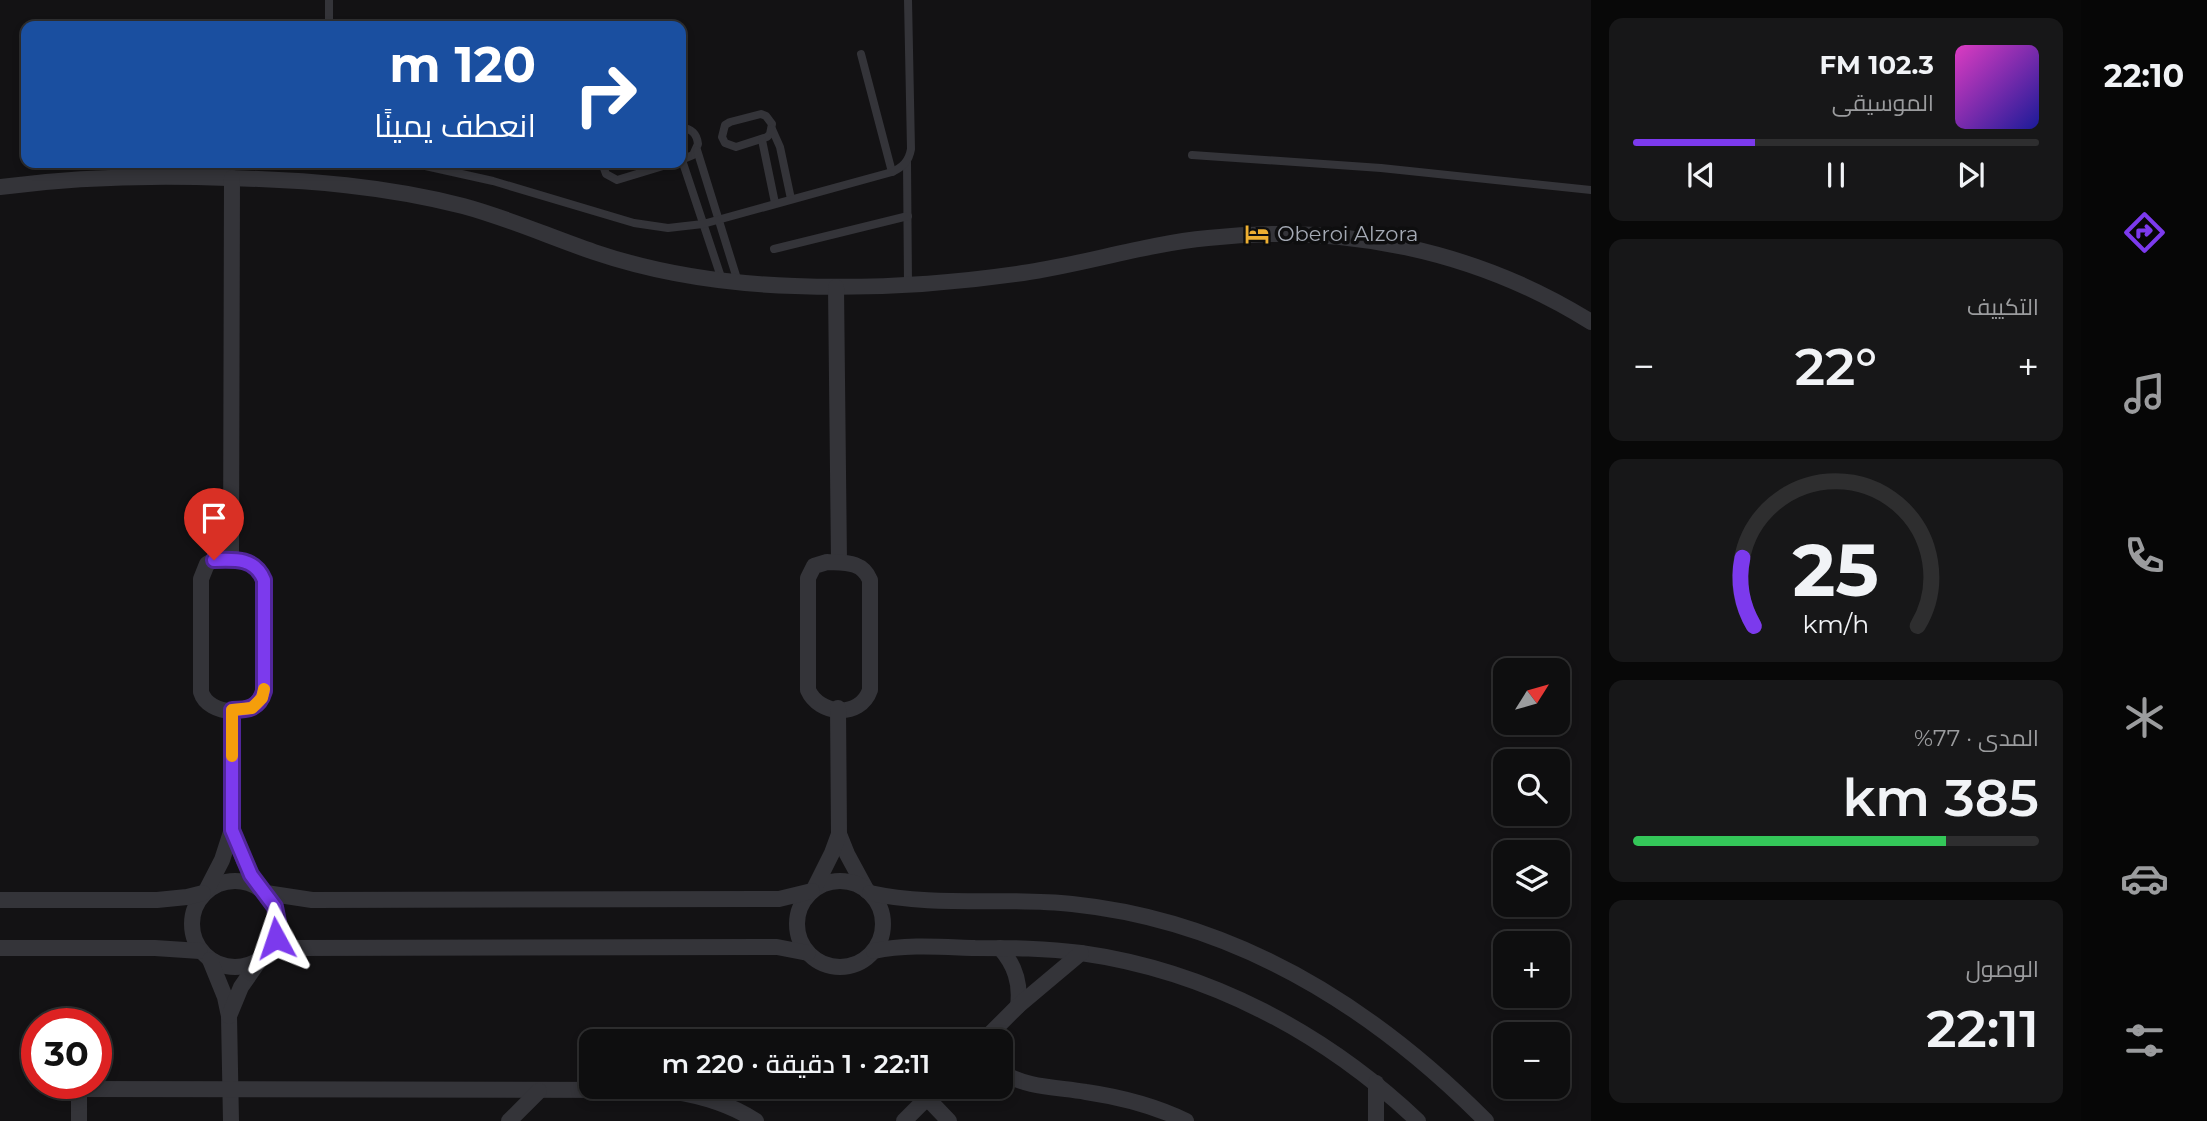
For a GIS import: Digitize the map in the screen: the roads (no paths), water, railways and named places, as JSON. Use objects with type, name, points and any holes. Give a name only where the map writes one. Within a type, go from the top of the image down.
[{"type":"street","points":[[0,187],[104,177],[319,181],[426,197],[493,214],[595,252],[693,277],[836,287],[908,284],[1027,273],[1207,238],[1307,233],[1424,250],[1468,263],[1510,278],[1591,322]]},
{"type":"street","points":[[231,560],[232,178]]},
{"type":"street","points":[[836,287],[839,562]]},
{"type":"street","points":[[214,560],[249,561],[256,566],[264,580],[264,691],[258,704],[252,708],[232,710],[213,708],[202,699],[201,692],[202,571],[214,560]]},
{"type":"street","points":[[820,563],[856,564],[867,573],[870,580],[870,691],[858,708],[838,708],[817,704],[808,690],[810,572],[820,563]]},
{"type":"street","points":[[838,708],[839,834],[846,854],[879,906],[883,921],[881,937],[874,951],[866,960],[842,968],[829,967],[808,953],[799,938],[797,921],[801,904],[813,890],[839,834]]},
{"type":"street","points":[[231,1121],[229,1016],[221,988],[193,937],[191,922],[195,906],[222,860],[232,830],[232,710]]},
{"type":"street","points":[[229,1016],[241,987],[276,938],[278,922],[275,907],[244,861],[232,830]]},
{"type":"street","points":[[0,900],[156,900],[187,897],[234,880],[248,882],[263,891],[312,900],[762,900],[787,897],[841,881],[855,883],[869,892],[899,898],[1071,904],[1128,912],[1184,927],[1249,952],[1337,997],[1423,1060],[1486,1121]]},
{"type":"street","points":[[0,948],[155,948],[205,956],[221,966],[234,968],[247,966],[264,956],[296,948],[777,947],[808,953]]},
{"type":"street","points":[[874,951],[901,947],[1033,948],[1082,953],[1165,972],[1223,992],[1268,1012],[1310,1036],[1376,1083],[1418,1121]]},
{"type":"street","points":[[1000,948],[1017,975],[1018,1006]]},
{"type":"street","points":[[995,1029],[1018,1006],[1082,953]]},
{"type":"street","points":[[1013,1077],[1028,1084],[1084,1091],[1133,1102],[1186,1121]]},
{"type":"street","points":[[1376,1083],[1376,1121]]},
{"type":"street","points":[[79,1121],[72,1089],[680,1092],[714,1100],[756,1121]]},
{"type":"street","points":[[509,1121],[539,1091]]},
{"type":"street","points":[[904,1121],[926,1099]]},
{"type":"street","points":[[937,1099],[949,1121]]},
{"type":"lane","points":[[329,0],[329,21]]},
{"type":"lane","points":[[908,0],[911,149],[907,162],[908,284]]},
{"type":"lane","points":[[861,54],[891,172]]},
{"type":"lane","points":[[772,129],[770,134],[762,139],[736,147],[730,146],[722,137],[722,131],[730,122],[761,114],[769,120],[780,147],[791,199]]},
{"type":"lane","points":[[686,129],[694,132],[698,138],[697,150],[719,219],[730,281]]},
{"type":"lane","points":[[762,139],[775,203]]},
{"type":"lane","points":[[686,158],[697,150]]},
{"type":"lane","points":[[1192,155],[1381,167],[1591,190]]},
{"type":"lane","points":[[460,168],[634,223],[668,228],[703,224],[891,172],[907,162]]},
{"type":"lane","points":[[604,168],[606,174],[617,180],[657,168]]},
{"type":"lane","points":[[684,168],[703,224],[730,281]]},
{"type":"lane","points":[[774,249],[908,216]]},
{"type":"place","name":"Oberoi Alzora","points":[[1257,234]]}]
